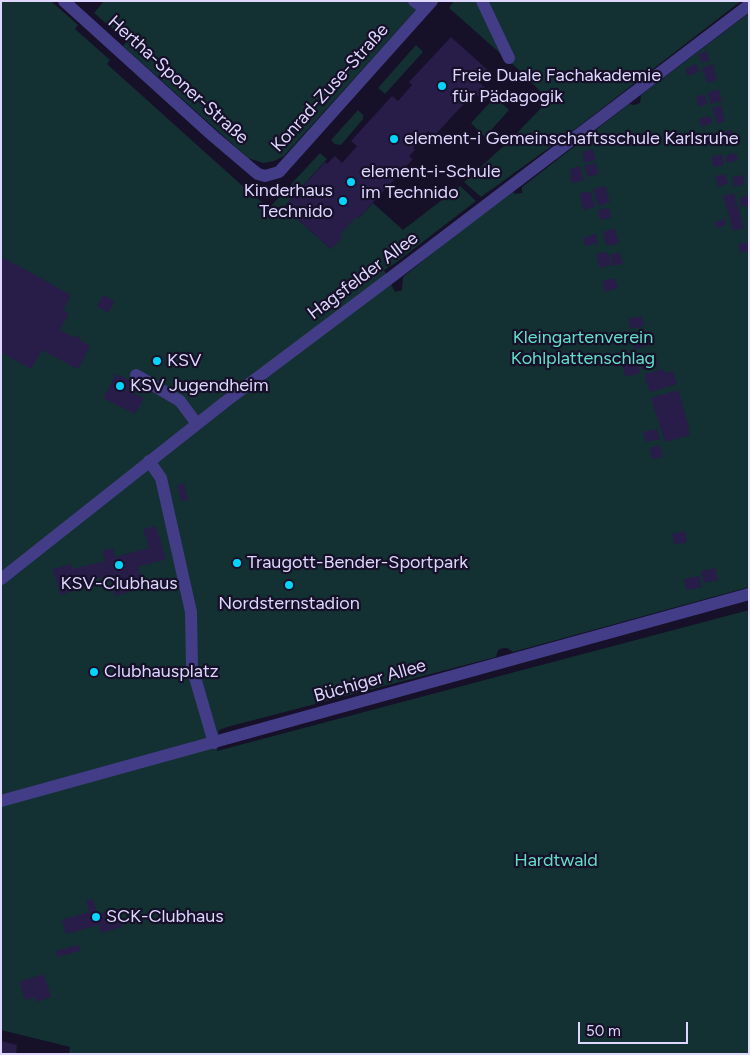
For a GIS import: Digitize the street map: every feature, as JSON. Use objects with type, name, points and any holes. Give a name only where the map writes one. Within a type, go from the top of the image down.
[{"type":"street","name":"Hertha-Sponer-Straße","points":[[64,1],[253,170],[258,174],[266,176],[274,174]]},
{"type":"street","points":[[414,1],[428,5]]},
{"type":"street","points":[[482,1],[509,58]]},
{"type":"street","name":"Konrad-Zuse-Straße","points":[[274,174],[279,172],[428,5]]},
{"type":"street","name":"Hagsfelder Allee","points":[[1,579],[197,424],[749,5]]},
{"type":"street","points":[[136,375],[180,401],[197,424]]},
{"type":"street","points":[[149,461],[161,478],[191,612],[192,667],[214,743]]},
{"type":"street","name":"Büchiger Allee","points":[[1,801],[749,594]]},
{"type":"green space","points":[[1,1],[51,1],[78,25],[75,29],[110,60],[107,64],[269,208],[320,153],[327,159],[284,207],[331,249],[342,237],[339,233],[356,215],[359,218],[373,203],[403,230],[460,186],[476,201],[384,270],[395,292],[402,290],[403,277],[456,234],[513,192],[515,194],[522,193],[522,187],[629,104],[640,103],[641,95],[749,13],[749,587],[513,652],[503,648],[498,650],[496,657],[227,727],[219,730],[217,751],[749,610],[749,1054],[69,1054],[70,1047],[1,1030]]},
{"type":"green space","points":[[104,1],[424,1],[284,156],[274,161],[263,163],[248,158],[123,46],[127,41],[94,13]]},
{"type":"green space","points":[[454,1],[741,1],[578,127],[481,197],[464,182],[507,143],[549,100],[519,70],[449,8]]},
{"type":"green space","points":[[416,45],[423,52],[385,94],[378,88]]},
{"type":"green space","points":[[495,97],[509,110],[485,137],[471,123]]},
{"type":"green space","points":[[358,110],[363,115],[363,119],[341,145],[335,144],[331,140]]},
{"type":"building","points":[[451,37],[489,71],[479,82],[492,94],[484,102],[474,93],[434,136],[428,131],[413,148],[415,150],[409,156],[413,159],[359,218],[357,216],[340,234],[343,237],[331,249],[284,207],[325,162],[327,164],[335,156],[342,163],[357,146],[351,141],[392,96],[398,101],[412,85],[409,82]]},
{"type":"building","points":[[707,51],[710,60],[702,63],[698,54]]},
{"type":"building","points":[[697,64],[699,72],[688,76],[685,68]]},
{"type":"building","points":[[713,64],[717,80],[707,83],[702,68]]},
{"type":"building","points":[[719,89],[722,101],[711,104],[708,93]]},
{"type":"building","points":[[705,94],[708,104],[699,107],[696,97]]},
{"type":"building","points":[[721,105],[725,121],[717,124],[712,108]]},
{"type":"building","points":[[710,116],[713,123],[701,127],[699,119]]},
{"type":"building","points":[[732,130],[735,141],[721,145],[718,133]]},
{"type":"building","points":[[716,133],[719,141],[707,144],[705,136]]},
{"type":"building","points":[[593,149],[596,160],[584,163],[582,152]]},
{"type":"building","points":[[736,153],[738,160],[727,163],[725,156]]},
{"type":"building","points":[[722,154],[724,165],[714,167],[711,157]]},
{"type":"building","points":[[596,163],[599,174],[588,177],[584,166]]},
{"type":"building","points":[[580,166],[584,180],[572,183],[569,169]]},
{"type":"building","points":[[725,174],[728,184],[718,187],[715,176]]},
{"type":"building","points":[[743,175],[745,184],[734,187],[732,177]]},
{"type":"building","points":[[605,186],[610,202],[598,206],[593,189]]},
{"type":"building","points":[[590,191],[595,207],[584,210],[579,194]]},
{"type":"building","points":[[734,193],[744,228],[733,231],[723,196]]},
{"type":"building","points":[[749,195],[749,206],[741,207],[739,198]]},
{"type":"building","points":[[609,208],[611,218],[600,220],[598,210]]},
{"type":"building","points":[[725,219],[726,225],[716,228],[715,222]]},
{"type":"building","points":[[615,228],[619,243],[606,246],[603,232]]},
{"type":"building","points":[[596,234],[598,243],[586,246],[583,238]]},
{"type":"building","points":[[748,242],[749,251],[740,253],[738,244]]},
{"type":"building","points":[[608,252],[611,265],[600,268],[596,254]]},
{"type":"building","points":[[620,252],[623,264],[613,266],[610,255]]},
{"type":"building","points":[[4,258],[71,295],[63,310],[69,314],[60,330],[74,337],[75,335],[90,346],[78,369],[42,350],[31,369],[1,352],[1,264]]},
{"type":"building","points":[[615,278],[618,288],[605,292],[602,281]]},
{"type":"building","points":[[103,295],[115,302],[108,313],[97,306]]},
{"type":"building","points":[[642,316],[644,326],[631,329],[628,319]]},
{"type":"building","points":[[648,331],[652,344],[635,349],[631,336]]},
{"type":"building","points":[[656,357],[658,366],[642,370],[639,361]]},
{"type":"building","points":[[637,361],[640,373],[626,377],[622,365]]},
{"type":"building","points":[[663,369],[664,373],[673,371],[677,384],[650,392],[644,374]]},
{"type":"building","name":"KSV Jugendheim","points":[[116,374],[133,382],[128,391],[144,398],[135,414],[103,398]]},
{"type":"building","points":[[678,390],[690,435],[665,442],[651,398]]},
{"type":"building","points":[[657,429],[660,439],[646,442],[643,432]]},
{"type":"building","points":[[660,445],[663,457],[652,459],[649,448]]},
{"type":"building","points":[[184,483],[188,500],[181,501],[177,485]]},
{"type":"building","points":[[156,526],[166,559],[138,567],[143,588],[115,596],[109,575],[78,585],[79,589],[60,595],[53,569],[72,564],[73,569],[105,561],[102,551],[113,548],[115,557],[149,548],[143,529]]},
{"type":"building","points":[[685,531],[687,542],[675,545],[672,534]]},
{"type":"building","points":[[715,568],[718,580],[704,583],[701,571]]},
{"type":"building","points":[[699,576],[702,587],[686,590],[684,579]]},
{"type":"building","name":"SCK-Clubhaus","points":[[93,899],[97,914],[116,909],[122,927],[101,933],[99,925],[66,934],[62,920],[89,912],[86,900]]},
{"type":"building","points":[[79,945],[80,951],[57,957],[56,951]]},
{"type":"building","points":[[44,974],[51,997],[36,1002],[35,997],[25,1000],[19,982]]},
{"type":"building","points":[[1,1041],[17,1045],[16,1053],[1,1054]]},
{"type":"place","name":"Freie Duale Fachakademie für Pädagogik","points":[[442,86]]},
{"type":"place","name":"element-i Gemeinschaftsschule Karlsruhe","points":[[394,139]]},
{"type":"place","name":"element-i-Schule im Technido","points":[[351,182]]},
{"type":"place","name":"Kinderhaus Technido","points":[[343,201]]},
{"type":"place","name":"KSV","points":[[157,361]]},
{"type":"place","name":"KSV Jugendheim","points":[[120,386]]},
{"type":"place","name":"Traugott-Bender-Sportpark","points":[[237,563]]},
{"type":"place","name":"KSV-Clubhaus","points":[[119,565]]},
{"type":"place","name":"Nordsternstadion","points":[[289,585]]},
{"type":"place","name":"Clubhausplatz","points":[[94,672]]},
{"type":"place","name":"SCK-Clubhaus","points":[[96,917]]},
{"type":"park label","name":"Kleingartenverein Kohlplattenschlag","points":[[583,348]]},
{"type":"park label","name":"Hardtwald","points":[[556,861]]}]
